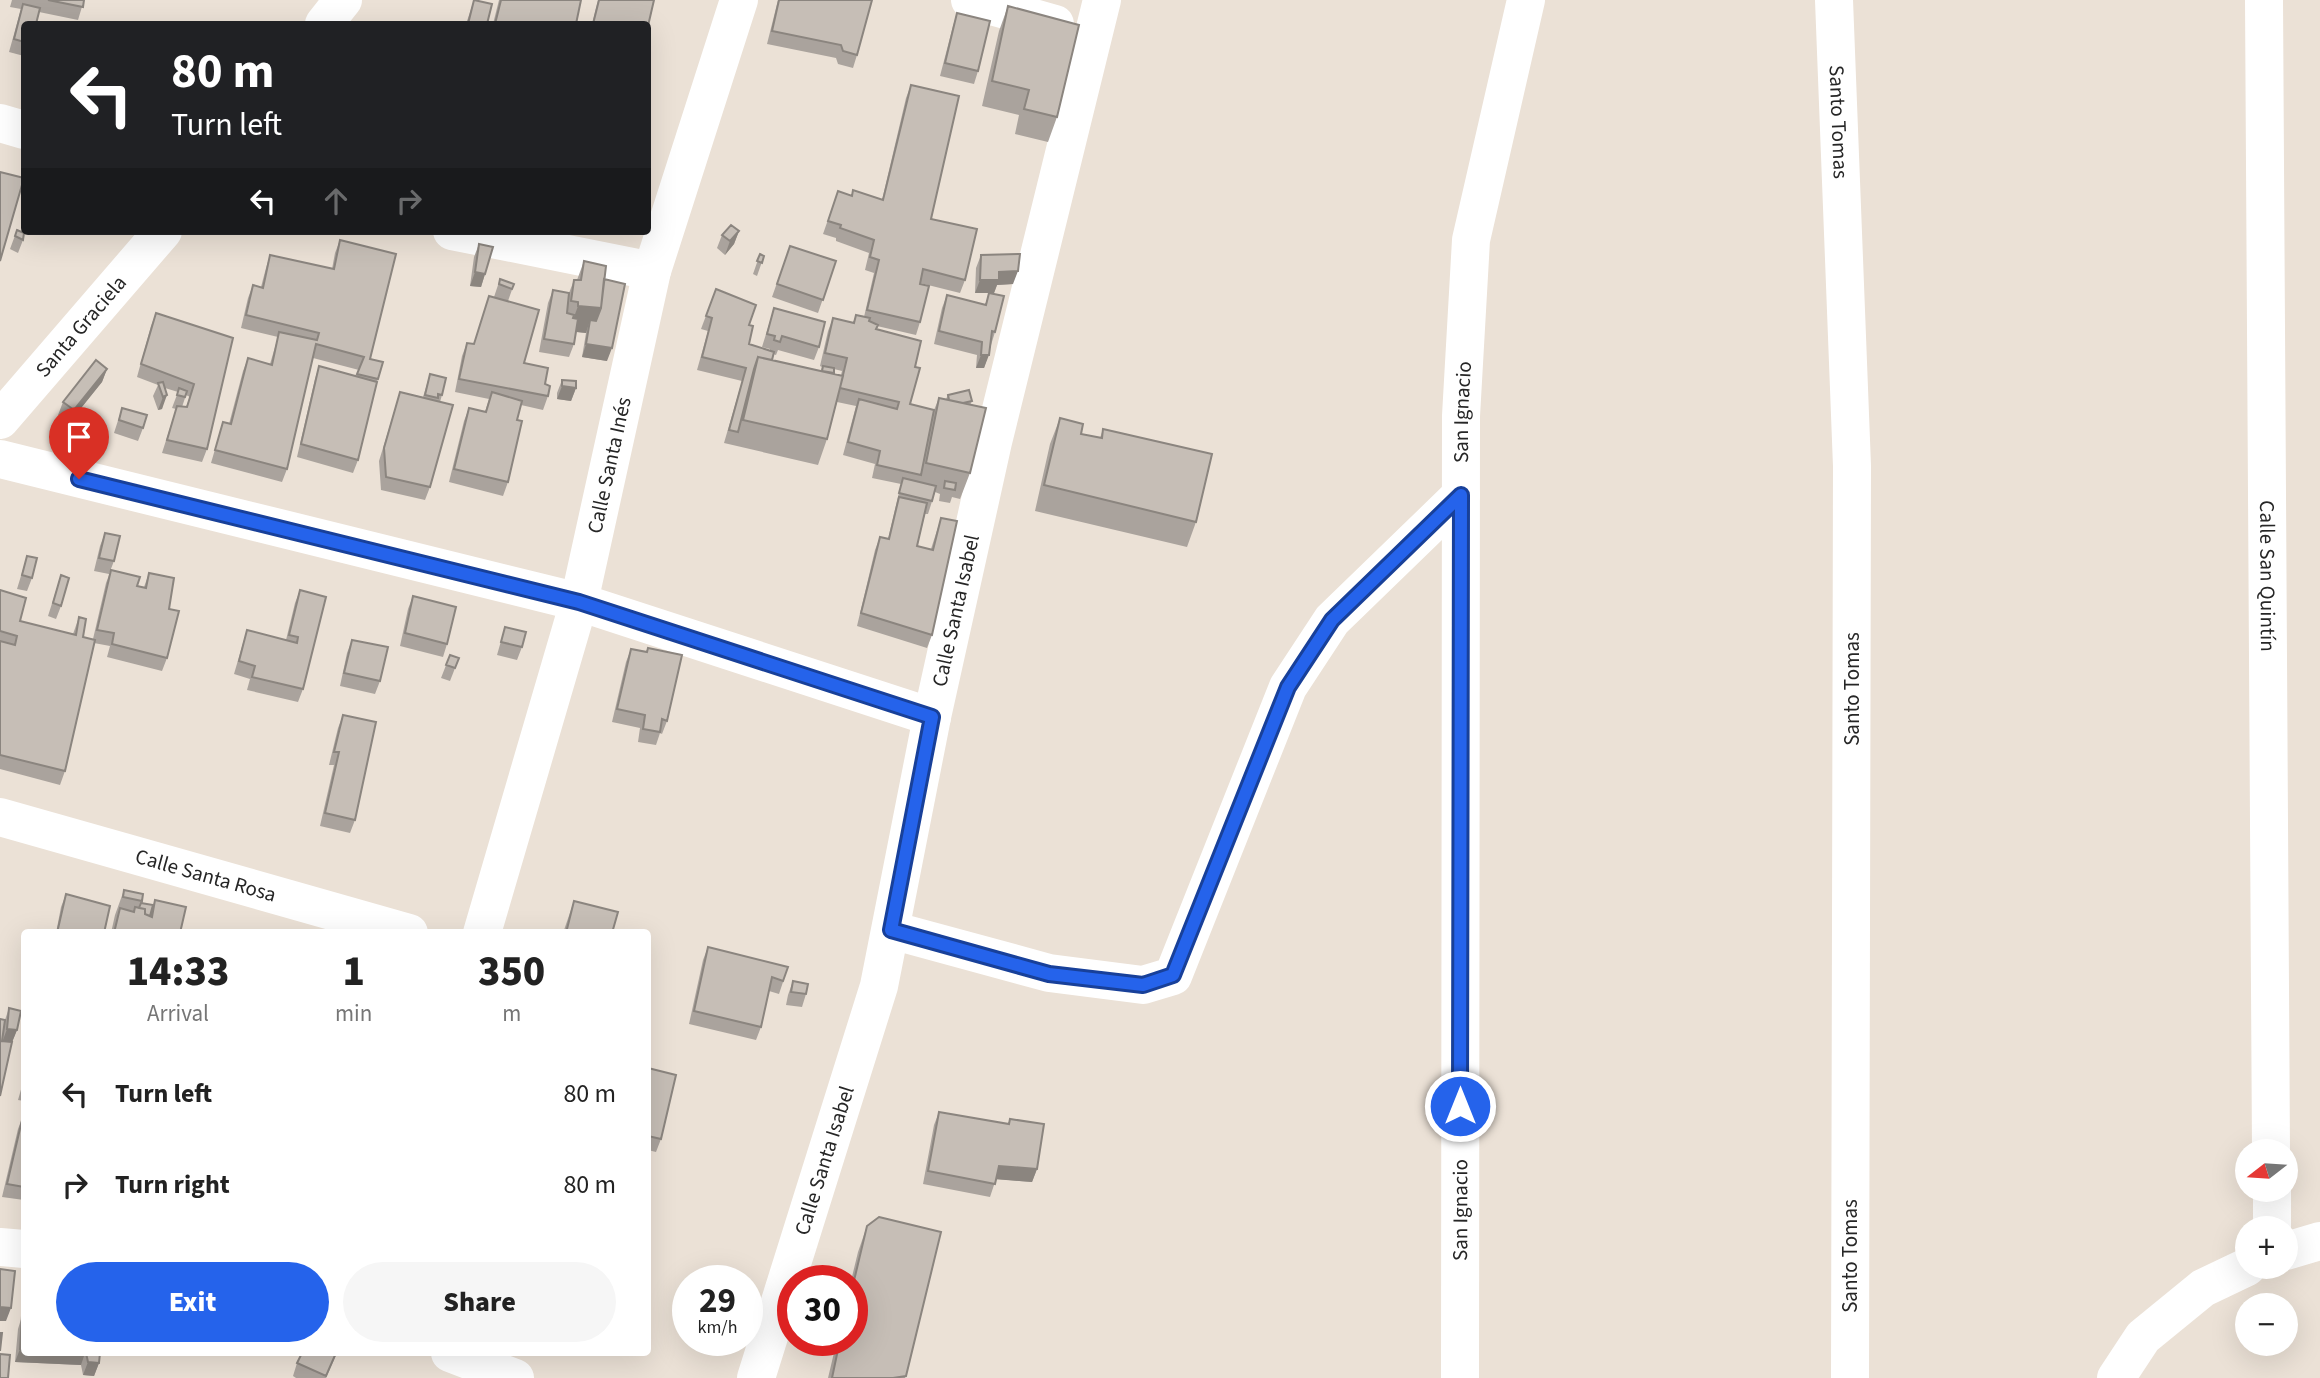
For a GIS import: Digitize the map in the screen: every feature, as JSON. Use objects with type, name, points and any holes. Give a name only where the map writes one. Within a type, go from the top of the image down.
[{"type":"street","points":[[326,21],[343,0]]},
{"type":"street","name":"Calle Santa Inés","points":[[483,929],[579,602],[652,271],[739,0]]},
{"type":"street","points":[[970,0],[1099,17]]},
{"type":"street","name":"San Ignacio","points":[[1461,1378],[1461,416],[1471,240],[1526,0]]},
{"type":"street","name":"Santo Tomas","points":[[1834,0],[1852,466],[1850,1378]]},
{"type":"street","name":"Calle San Quintín","points":[[2263,0],[2271,1139]]},
{"type":"street","name":"Calle Santa Isabel","points":[[756,1378],[879,986],[932,717],[993,442],[1099,17]]},
{"type":"street","points":[[0,123],[21,129]]},
{"type":"street","name":"Santa Graciela","points":[[0,420],[160,235]]},
{"type":"street","points":[[472,235],[652,271]]},
{"type":"street","points":[[0,459],[579,602],[932,717]]},
{"type":"street","points":[[891,930],[1049,974],[1143,985],[1173,975],[1288,687],[1332,620],[1461,495]]},
{"type":"street","name":"Calle Santa Rosa","points":[[0,817],[396,929]]},
{"type":"street","points":[[2298,1247],[2320,1241]]},
{"type":"street","points":[[0,1247],[21,1249]]},
{"type":"street","points":[[2116,1378],[2143,1337],[2203,1288],[2235,1273]]},
{"type":"street","points":[[458,1356],[515,1378]]},
{"type":"building","points":[[48,0],[84,0],[83,7]]},
{"type":"building","points":[[474,0],[492,4],[488,21],[469,21]]},
{"type":"building","points":[[501,0],[581,0],[577,21],[496,21]]},
{"type":"building","points":[[599,0],[654,0],[649,21],[594,21]]},
{"type":"building","points":[[779,0],[872,0],[857,55],[843,51],[841,45],[772,31]]},
{"type":"building","points":[[23,4],[40,8],[37,21],[21,21],[21,41],[14,39]]},
{"type":"building","points":[[1008,6],[1079,25],[1057,117],[1024,109],[1029,90],[992,81]]},
{"type":"building","points":[[957,13],[990,21],[978,71],[945,63]]},
{"type":"building","points":[[911,85],[959,96],[931,219],[977,229],[965,280],[923,269],[920,284],[929,286],[920,322],[867,310],[879,260],[870,257],[874,240],[828,221],[838,191],[852,196],[853,190],[883,200]]},
{"type":"building","points":[[0,172],[21,177],[21,188],[0,261]]},
{"type":"building","points":[[731,225],[739,231],[730,241],[722,235]]},
{"type":"building","points":[[17,230],[21,232],[23,240],[15,236]]},
{"type":"building","points":[[340,240],[396,254],[370,359],[383,362],[378,379],[357,374],[364,357],[316,344],[287,469],[215,450],[223,422],[231,424],[248,358],[272,365],[279,332],[317,340],[319,333],[246,315],[253,285],[263,288],[270,255],[334,269]]},
{"type":"building","points":[[479,244],[493,247],[485,274],[475,272]]},
{"type":"building","points":[[790,246],[836,261],[823,300],[777,284]]},
{"type":"building","points":[[760,254],[764,256],[762,263],[757,261]]},
{"type":"building","points":[[1020,254],[1018,271],[999,272],[999,280],[980,280],[981,255]]},
{"type":"building","points":[[584,261],[606,266],[601,308],[578,306],[578,302],[571,301],[574,280],[581,280]]},
{"type":"building","points":[[500,279],[514,284],[512,289],[499,284]]},
{"type":"building","points":[[604,279],[625,284],[612,348],[586,344],[590,320],[596,321],[601,308]]},
{"type":"building","points":[[716,289],[756,305],[749,325],[753,326],[749,344],[774,352],[772,360],[758,357],[738,432],[729,430],[746,368],[702,357],[712,318],[706,316]]},
{"type":"building","points":[[553,290],[569,293],[567,313],[578,319],[574,344],[544,339]]},
{"type":"building","points":[[989,293],[1004,296],[995,332],[992,331],[989,355],[981,355],[982,342],[939,331],[947,295],[986,305]]},
{"type":"building","points":[[489,296],[539,310],[524,363],[548,368],[545,384],[550,386],[548,396],[459,379],[467,343],[474,344]]},
{"type":"building","points":[[774,308],[825,322],[819,347],[782,336],[780,342],[774,340],[775,336],[767,334]]},
{"type":"building","points":[[156,313],[233,338],[207,449],[167,440],[177,406],[187,407],[194,384],[141,364]]},
{"type":"building","points":[[856,315],[870,318],[869,321],[878,325],[876,329],[921,341],[915,367],[920,368],[910,404],[934,410],[921,475],[877,465],[880,451],[848,442],[859,399],[897,409],[899,402],[840,388],[847,358],[825,353],[833,318],[854,323]]},
{"type":"building","points":[[758,357],[843,376],[827,439],[743,420]]},
{"type":"building","points":[[96,360],[107,369],[74,410],[63,402]]},
{"type":"building","points":[[319,366],[377,382],[358,460],[301,444]]},
{"type":"building","points":[[823,366],[834,368],[834,373],[822,371]]},
{"type":"building","points":[[430,374],[446,378],[442,395],[438,394],[438,398],[425,395]]},
{"type":"building","points":[[562,380],[576,381],[576,388],[562,386]]},
{"type":"building","points":[[163,382],[167,395],[163,397],[158,383]]},
{"type":"building","points":[[179,388],[187,391],[185,397],[177,395]]},
{"type":"building","points":[[969,390],[972,401],[963,403],[949,400],[948,395]]},
{"type":"building","points":[[400,392],[453,405],[430,487],[386,477],[384,448]]},
{"type":"building","points":[[492,392],[522,401],[517,420],[522,421],[508,482],[454,469],[469,408],[486,412]]},
{"type":"building","points":[[939,398],[986,408],[970,473],[926,463]]},
{"type":"building","points":[[122,408],[147,415],[143,428],[119,420]]},
{"type":"building","points":[[1060,418],[1083,424],[1081,434],[1102,438],[1103,429],[1212,454],[1196,522],[1044,485]]},
{"type":"building","points":[[903,478],[936,486],[932,501],[899,493]]},
{"type":"building","points":[[945,481],[956,483],[955,490],[944,488]]},
{"type":"building","points":[[899,497],[927,503],[917,546],[933,550],[941,518],[957,521],[932,635],[861,613],[880,537],[889,539]]},
{"type":"building","points":[[105,533],[120,536],[114,561],[99,558]]},
{"type":"building","points":[[27,556],[37,558],[32,578],[22,575]]},
{"type":"building","points":[[111,570],[140,577],[137,586],[146,588],[149,573],[174,578],[169,609],[179,611],[167,658],[112,644],[114,633],[97,630]]},
{"type":"building","points":[[61,575],[69,578],[61,606],[53,603]]},
{"type":"building","points":[[0,590],[26,598],[20,621],[76,635],[79,617],[86,619],[83,637],[95,640],[65,771],[0,755],[0,641],[15,645],[17,636],[0,631]]},
{"type":"building","points":[[300,590],[326,597],[303,689],[252,677],[255,666],[239,661],[247,630],[297,643],[298,637],[289,635]]},
{"type":"building","points":[[413,596],[456,607],[447,644],[405,633]]},
{"type":"building","points":[[505,627],[526,632],[522,647],[501,642]]},
{"type":"building","points":[[352,640],[388,647],[380,681],[344,673]]},
{"type":"building","points":[[648,648],[682,655],[667,721],[662,719],[660,732],[643,729],[645,715],[617,709],[631,649],[647,652]]},
{"type":"building","points":[[450,655],[459,658],[455,668],[446,665]]},
{"type":"building","points":[[343,715],[376,722],[355,820],[325,813],[339,752],[334,752]]},
{"type":"building","points":[[124,890],[143,894],[142,901],[123,897]]},
{"type":"building","points":[[66,894],[110,906],[105,929],[58,929]]},
{"type":"building","points":[[155,900],[186,907],[181,929],[115,929],[120,908],[134,912],[135,907],[145,909],[145,914],[152,917]]},
{"type":"building","points":[[574,901],[618,912],[613,929],[567,929]]},
{"type":"building","points":[[141,903],[153,905],[150,916],[145,914],[145,909],[139,908]]},
{"type":"building","points":[[708,947],[788,967],[783,981],[772,977],[761,1027],[694,1011]]},
{"type":"building","points":[[793,981],[808,984],[806,994],[791,992]]},
{"type":"building","points":[[9,1008],[21,1011],[17,1030],[7,1029]]},
{"type":"building","points":[[0,1019],[5,1020],[2,1041],[12,1042],[0,1096]]},
{"type":"building","points":[[651,1069],[676,1075],[661,1139],[651,1137]]},
{"type":"building","points":[[939,1112],[1009,1124],[1010,1119],[1044,1124],[1037,1169],[999,1166],[995,1184],[928,1171]]},
{"type":"building","points":[[21,1124],[21,1186],[7,1184]]},
{"type":"building","points":[[879,1217],[941,1232],[906,1376],[832,1378],[837,1356],[868,1356],[868,1265],[858,1265],[867,1226]]},
{"type":"building","points":[[0,1269],[15,1271],[11,1308],[0,1307]]},
{"type":"building","points":[[0,1354],[10,1355],[8,1378],[0,1378]]},
{"type":"building","points":[[87,1356],[100,1356],[99,1363],[88,1362]]},
{"type":"building","points":[[300,1356],[335,1356],[326,1376],[297,1363]]},
{"type":"route","points":[[79,479],[579,602],[932,717],[891,930],[1049,974],[1143,985],[1173,975],[1288,687],[1332,620],[1461,495],[1460,1106]]}]
